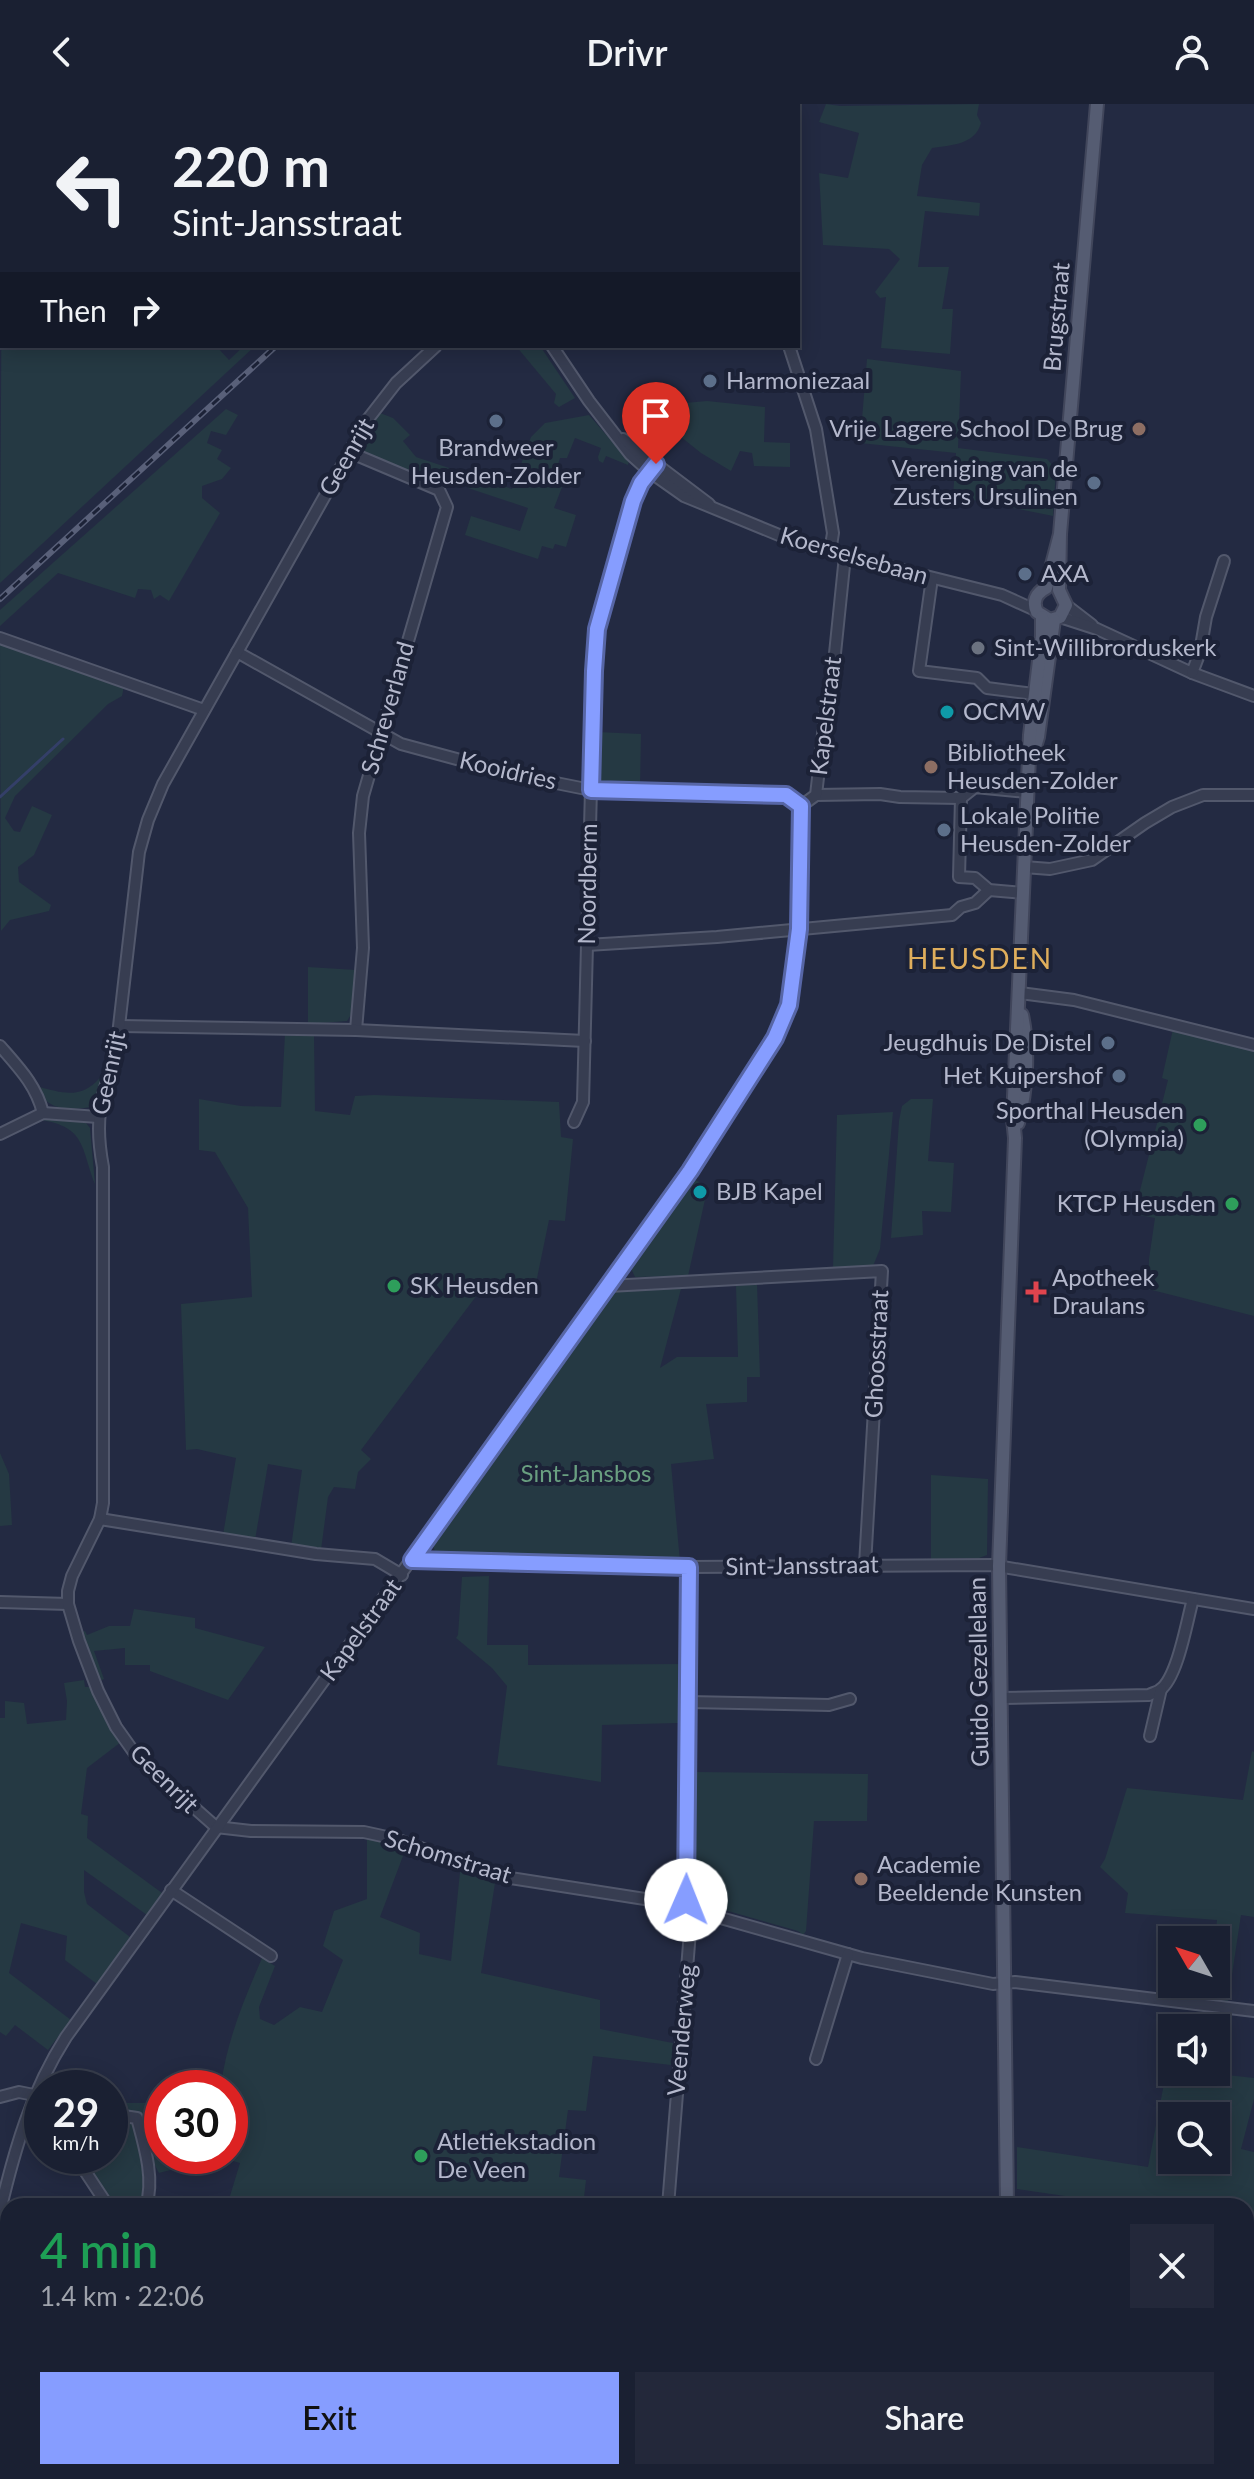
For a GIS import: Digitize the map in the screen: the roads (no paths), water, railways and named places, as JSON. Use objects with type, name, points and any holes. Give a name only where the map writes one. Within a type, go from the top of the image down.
[{"type":"main road","name":"Brugstraat","points":[[1048,616],[1047,591],[1060,534],[1097,104]]},
{"type":"main road","points":[[1031,759],[1028,693],[1043,626],[1048,616],[1066,605],[1064,596],[1047,591]]},
{"type":"main road","points":[[1031,759],[1038,737],[1048,616]]},
{"type":"main road","name":"Guido Gezellelaan","points":[[1007,2198],[999,1566],[1015,1138],[1013,1119],[1031,759]]},
{"type":"street","name":"Geenrijt","points":[[216,1827],[138,1758],[116,1727],[98,1691],[68,1604],[72,1576],[100,1519],[103,1488],[103,1167],[98,1117],[115,1061],[139,852],[163,784],[349,452],[381,401],[434,348]]},
{"type":"street","name":"Koerselsebaan","points":[[553,348],[589,401],[619,437],[653,468],[711,505],[749,523],[830,552],[1002,595],[1048,616],[1097,629]]},
{"type":"street","points":[[790,348],[816,429],[833,533],[830,552]]},
{"type":"street","name":"Schreverland","points":[[349,452],[439,490],[447,507],[363,796],[359,833],[363,948],[356,1030]]},
{"type":"street","name":"Noordberm","points":[[574,1122],[583,1102],[597,629],[633,501],[641,483],[653,468]]},
{"type":"street","name":"Kapelstraat","points":[[46,2070],[216,1827],[609,1286],[690,1171],[775,1038],[789,1005],[799,929],[801,806],[816,795],[826,708],[830,702],[845,556]]},
{"type":"street","points":[[1192,673],[1224,561]]},
{"type":"street","points":[[932,578],[919,671],[977,678],[987,688],[1028,693]]},
{"type":"street","name":"Koerselsebaan","points":[[1002,595],[1047,591]]},
{"type":"street","points":[[1066,605],[1097,629],[1192,673],[1254,696]]},
{"type":"street","points":[[0,638],[204,710]]},
{"type":"street","name":"Kooidries","points":[[237,652],[380,735],[401,744],[516,775],[591,790],[786,795],[801,806]]},
{"type":"street","points":[[816,795],[961,798],[975,787],[1027,792]]},
{"type":"street","points":[[1024,867],[1050,869],[1092,860],[1158,815],[1203,795],[1254,795]]},
{"type":"street","points":[[961,798],[959,877],[975,878],[989,890],[1023,893]]},
{"type":"street","points":[[587,945],[952,915],[961,907],[975,903],[989,890]]},
{"type":"street","points":[[1020,996],[1074,1000],[1254,1045]]},
{"type":"street","points":[[120,1026],[356,1030],[585,1041]]},
{"type":"street","points":[[0,1046],[31,1081],[43,1113]]},
{"type":"street","points":[[0,1134],[43,1113],[98,1117]]},
{"type":"street","name":"Ghoosstraat","points":[[609,1286],[882,1271],[865,1565]]},
{"type":"street","points":[[100,1519],[331,1557],[375,1559],[402,1575]]},
{"type":"street","name":"Sint-Jansstraat","points":[[412,1560],[689,1567],[999,1566],[1254,1609]]},
{"type":"street","name":"Veenderweg","points":[[669,2198],[691,1919],[686,1900],[689,1567]]},
{"type":"street","points":[[1150,1736],[1161,1689],[1176,1661],[1193,1599]]},
{"type":"street","points":[[0,1602],[68,1604]]},
{"type":"street","points":[[1001,1698],[1149,1695],[1161,1689]]},
{"type":"street","points":[[688,1702],[829,1705],[850,1699]]},
{"type":"street","name":"Schomstraat","points":[[216,1827],[251,1831],[364,1832],[396,1839],[498,1876],[628,1895],[689,1908],[848,1954],[993,1984],[1015,1982],[1254,2011]]},
{"type":"street","points":[[171,1890],[271,1956]]},
{"type":"street","points":[[816,2059],[848,1954]]},
{"type":"street","points":[[0,2097],[24,2093]]},
{"type":"street","points":[[128,2117],[137,2118],[147,2155],[148,2198]]},
{"type":"street","name":"Kapelstraat","points":[[3,2198],[24,2122]]},
{"type":"street","points":[[87,2174],[103,2198]]},
{"type":"waterway","points":[[0,797],[63,739]]},
{"type":"railway","points":[[0,599],[274,348]]},
{"type":"place","name":"Harmoniezaal","points":[[710,381]]},
{"type":"place","name":"Brandweer Heusden-Zolder","points":[[496,421]]},
{"type":"place","name":"Vrije Lagere School De Brug","points":[[1139,429]]},
{"type":"place","name":"Vereniging van de Zusters Ursulinen","points":[[1094,483]]},
{"type":"place","name":"AXA","points":[[1025,574]]},
{"type":"place","name":"Sint-Willibrorduskerk","points":[[978,648]]},
{"type":"place","name":"OCMW","points":[[947,712]]},
{"type":"place","name":"Bibliotheek Heusden-Zolder","points":[[931,767]]},
{"type":"place","name":"Lokale Politie Heusden-Zolder","points":[[944,830]]},
{"type":"place","name":"Jeugdhuis De Distel","points":[[1108,1043]]},
{"type":"place","name":"Het Kuipershof","points":[[1119,1076]]},
{"type":"place","name":"Sporthal Heusden (Olympia)","points":[[1200,1125]]},
{"type":"place","name":"BJB Kapel","points":[[700,1192]]},
{"type":"place","name":"KTCP Heusden","points":[[1232,1204]]},
{"type":"place","name":"SK Heusden","points":[[394,1286]]},
{"type":"place","name":"Apotheek Draulans","points":[[1036,1292]]},
{"type":"place","name":"Academie Beeldende Kunsten","points":[[861,1879]]},
{"type":"place","name":"Atletiekstadion De Veen","points":[[421,2156]]},
{"type":"district","name":"HEUSDEN","points":[[980,959]]},
{"type":"park label","name":"Sint-Jansbos","points":[[586,1474]]}]
